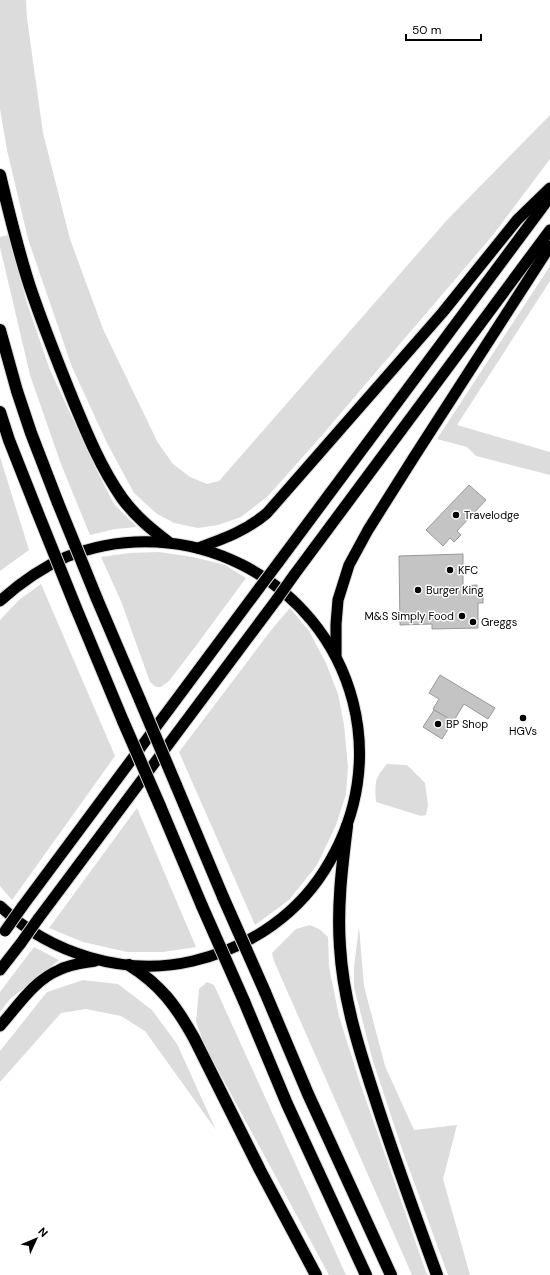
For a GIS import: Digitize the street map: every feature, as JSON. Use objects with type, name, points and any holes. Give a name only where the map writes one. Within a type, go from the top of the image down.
[{"type":"highway","points":[[0,175],[30,287],[62,372],[97,454],[112,483],[123,500],[139,518],[168,542]]},
{"type":"highway","points":[[198,548],[244,529],[266,513],[443,312],[517,220],[550,188]]},
{"type":"highway","points":[[2,934],[550,197]]},
{"type":"highway","points":[[0,970],[550,230]]},
{"type":"highway","points":[[336,656],[338,600],[349,565],[368,530],[550,246]]},
{"type":"highway","points":[[0,330],[24,412],[58,503],[97,599],[308,1094],[391,1275]]},
{"type":"highway","points":[[0,412],[9,440],[37,511],[123,721],[287,1104],[366,1275]]},
{"type":"highway","points":[[0,601],[18,586],[60,560],[80,552],[109,545],[123,543],[168,542],[198,548],[223,556],[246,566],[268,580],[288,595],[307,614],[336,656],[350,690],[359,735],[359,775],[353,810],[331,860],[310,890],[293,908],[254,938],[232,949],[184,963],[160,966],[129,965],[98,960],[66,949],[41,937],[24,926],[0,906]]},
{"type":"highway","points":[[347,826],[340,878],[339,911],[340,948],[346,998],[358,1046],[389,1141],[437,1275]]},
{"type":"highway","points":[[0,1026],[31,991],[52,974],[58,970],[78,963],[98,960]]},
{"type":"highway","points":[[129,965],[153,983],[169,999],[184,1020],[260,1170],[316,1275]]},
{"type":"shaded area","points":[[0,0],[26,0],[27,18],[43,133],[70,239],[103,329],[158,443],[173,464],[190,477],[207,484],[219,481],[447,220],[550,115],[550,159],[493,235],[268,496],[241,517],[218,525],[198,528],[174,523],[157,514],[134,493],[107,443],[72,367],[28,239],[7,150],[0,109]]},
{"type":"shaded area","points":[[8,235],[27,303],[50,370],[114,504],[137,527],[115,529],[90,535],[61,464],[30,375],[0,247],[0,237]]},
{"type":"shaded area","points":[[550,266],[550,281],[457,425],[550,452],[550,475],[476,456],[467,447],[437,439]]},
{"type":"shaded area","points":[[0,457],[29,550],[0,571]]},
{"type":"shaded area","points":[[159,552],[193,557],[225,565],[246,578],[169,681],[161,687],[156,687],[150,682],[121,601],[101,557],[129,553]]},
{"type":"shaded area","points":[[41,584],[115,756],[12,900],[0,886],[0,620],[19,600]]},
{"type":"shaded area","points":[[290,608],[309,631],[326,663],[338,694],[344,725],[348,767],[346,794],[336,825],[317,865],[289,900],[255,925],[179,752],[272,629]]},
{"type":"shaded area","points":[[387,764],[407,765],[425,783],[428,805],[426,815],[421,816],[376,802],[376,782]]},
{"type":"shaded area","points":[[137,808],[196,947],[163,952],[127,952],[83,942],[49,928]]},
{"type":"shaded area","points":[[310,925],[319,929],[328,937],[329,967],[339,1016],[360,1083],[427,1275],[412,1275],[274,961],[272,953],[296,929]]},
{"type":"shaded area","points":[[359,927],[364,986],[385,1066],[414,1130],[457,1125],[443,1179],[470,1275],[448,1275],[403,1152],[372,1058],[354,987],[354,967]]},
{"type":"shaded area","points":[[34,947],[59,960],[10,999],[0,1012],[0,992]]},
{"type":"shaded area","points":[[83,980],[118,984],[152,1010],[177,1044],[216,1130],[145,1031],[121,1016],[86,1009],[61,1013],[0,1082],[0,1051],[47,992]]},
{"type":"shaded area","points":[[207,982],[214,985],[346,1275],[329,1275],[205,1046],[196,1022],[199,989]]},
{"type":"building","name":"Travelodge","points":[[469,485],[486,500],[457,531],[461,535],[454,542],[450,538],[443,546],[426,530]]},
{"type":"building","points":[[463,554],[463,586],[477,585],[477,596],[483,596],[483,603],[478,603],[478,628],[432,629],[432,624],[400,625],[399,556]]},
{"type":"building","points":[[440,675],[495,708],[488,719],[464,704],[453,722],[433,709],[439,699],[429,693]]},
{"type":"building","name":"BP Shop","points":[[434,710],[453,721],[442,739],[423,727]]},
{"type":"place","name":"Travelodge","points":[[456,515]]},
{"type":"place","name":"KFC","points":[[450,570]]},
{"type":"place","name":"Burger King","points":[[418,590]]},
{"type":"place","name":"M&S Simply Food","points":[[462,616]]},
{"type":"place","name":"Greggs","points":[[473,622]]},
{"type":"place","name":"HGVs","points":[[523,718]]},
{"type":"place","name":"BP Shop","points":[[438,724]]}]
